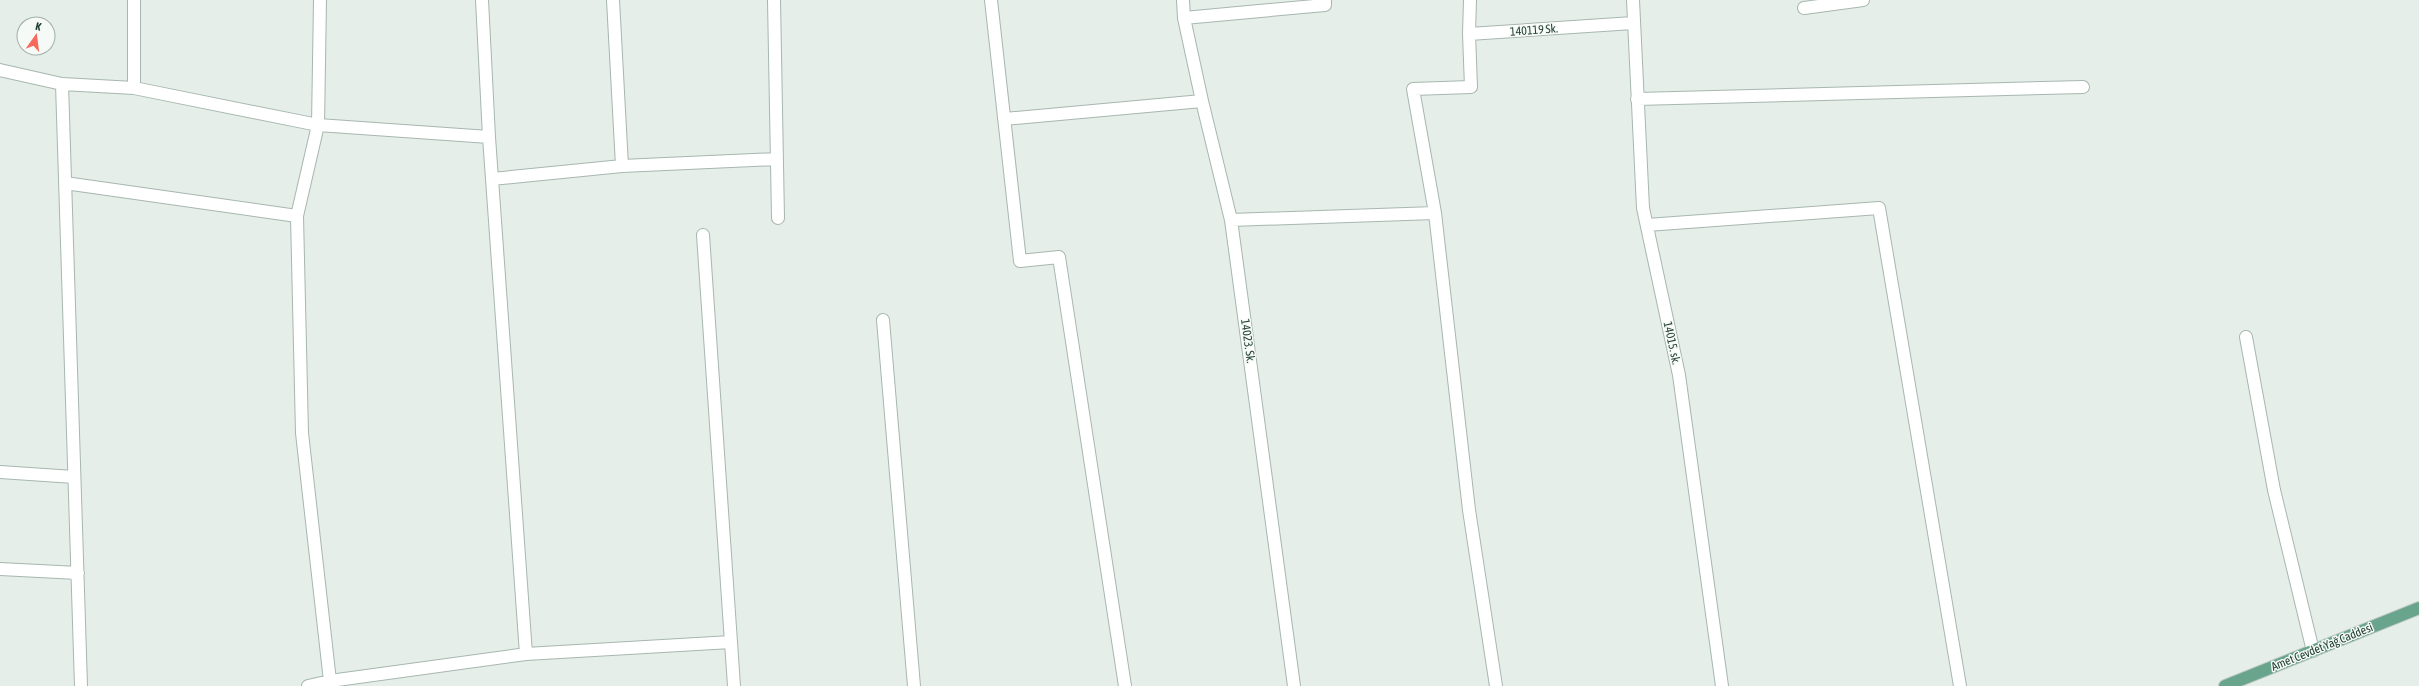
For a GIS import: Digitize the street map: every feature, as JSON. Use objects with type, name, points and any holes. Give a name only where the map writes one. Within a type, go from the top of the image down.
[{"type":"main road","name":"Amet Cevdet Yağ Caddesi","points":[[2225,686],[2419,608]]},
{"type":"street","points":[[134,0],[134,88]]},
{"type":"street","points":[[320,0],[318,125],[297,216],[302,433],[330,681]]},
{"type":"street","points":[[482,0],[489,137],[526,654]]},
{"type":"street","points":[[613,0],[622,166]]},
{"type":"street","points":[[774,0],[778,218]]},
{"type":"street","points":[[991,0],[1020,261],[1059,257],[1125,686]]},
{"type":"street","name":"14023. Sk.","points":[[1183,0],[1184,18],[1202,101],[1231,220],[1294,686]]},
{"type":"street","points":[[1184,18],[1325,5],[1325,0]]},
{"type":"street","points":[[1470,0],[1469,34],[1471,87],[1413,89],[1435,213],[1469,510],[1496,686]]},
{"type":"street","name":"14015. sk.","points":[[1633,0],[1643,208],[1679,374],[1722,686]]},
{"type":"street","points":[[1804,8],[1863,0]]},
{"type":"street","name":"140119 Sk.","points":[[1469,34],[1633,23]]},
{"type":"street","points":[[0,70],[62,84],[134,88],[318,125],[489,137]]},
{"type":"street","points":[[62,84],[81,686]]},
{"type":"street","points":[[1637,99],[2083,87]]},
{"type":"street","points":[[1004,119],[1202,101]]},
{"type":"street","points":[[492,179],[622,166],[777,159]]},
{"type":"street","points":[[65,183],[297,216]]},
{"type":"street","points":[[1647,225],[1879,208],[1960,686]]},
{"type":"street","points":[[1231,220],[1435,213]]},
{"type":"street","points":[[703,235],[734,686]]},
{"type":"street","points":[[883,320],[914,686]]},
{"type":"street","points":[[2246,337],[2274,490],[2313,651]]},
{"type":"street","points":[[0,472],[74,477]]},
{"type":"street","points":[[0,568],[78,573]]},
{"type":"street","points":[[308,686],[330,681],[526,654],[731,642]]}]
